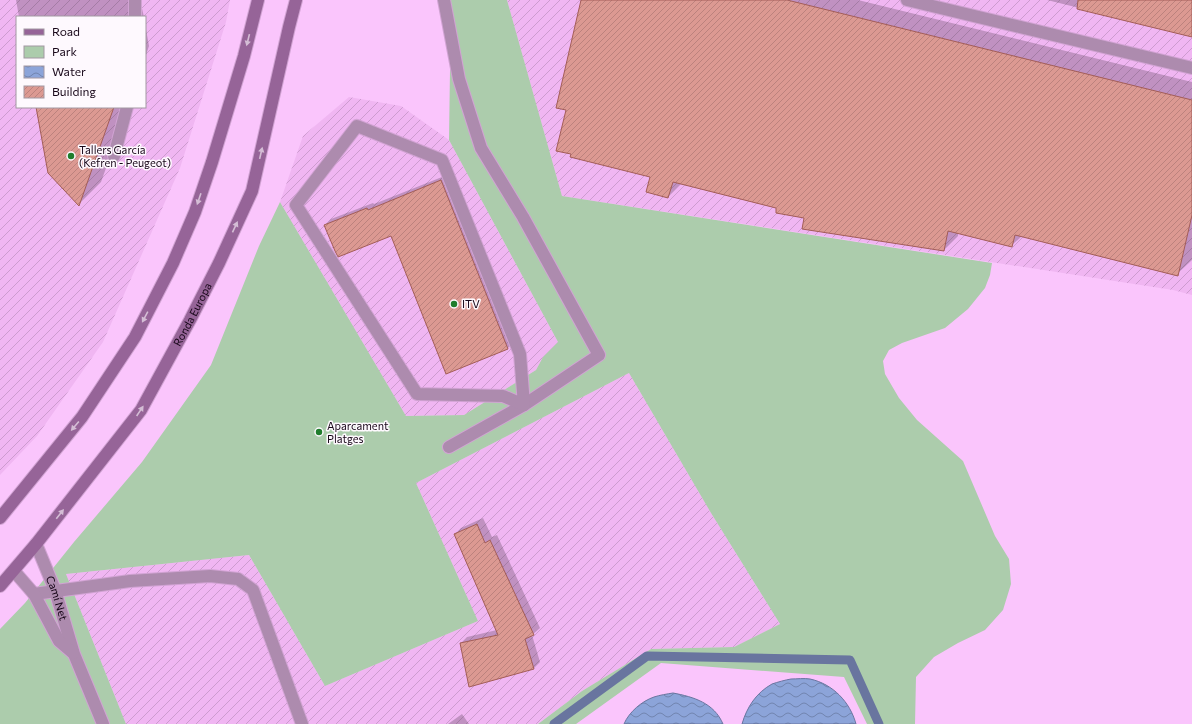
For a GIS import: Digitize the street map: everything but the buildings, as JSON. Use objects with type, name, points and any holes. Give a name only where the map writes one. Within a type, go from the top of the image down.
[{"type":"street","points":[[135,0],[135,16]]},
{"type":"street","points":[[0,518],[82,417],[135,337],[173,263],[195,212],[212,162],[244,56],[258,0]]},
{"type":"street","name":"Ronda Europa","points":[[0,586],[36,544],[141,410],[190,320],[252,191],[296,0]]},
{"type":"street","points":[[444,0],[459,79],[481,148],[527,224],[599,355],[524,405],[449,447]]},
{"type":"street","points":[[907,0],[1192,68]]},
{"type":"street","points":[[114,156],[127,108]]},
{"type":"street","points":[[357,126],[442,160],[520,354],[524,405],[503,396],[417,394],[296,205],[357,126]]},
{"type":"street","name":"Camí Net","points":[[36,544],[55,590],[74,654],[103,724]]},
{"type":"street","name":"Camí Net","points":[[14,571],[34,594],[59,641],[74,654]]},
{"type":"street","points":[[34,594],[130,581],[210,576],[238,579],[253,590],[302,724]]},
{"type":"shaded area","points":[[0,0],[230,0],[226,22],[180,168],[103,342],[37,436],[0,475]]},
{"type":"shaded area","points":[[507,0],[1192,0],[1192,295],[1173,290],[562,196]]},
{"type":"shaded area","name":"ITV","points":[[349,97],[401,106],[449,140],[558,342],[543,357],[536,370],[464,415],[406,416],[280,202],[303,136]]},
{"type":"shaded area","points":[[629,373],[711,513],[780,624],[734,647],[651,649],[582,691],[538,724],[126,724],[66,574],[249,555],[325,686],[478,621],[416,483]]},
{"type":"green space","points":[[451,0],[507,0],[562,196],[992,263],[990,275],[985,288],[968,309],[945,328],[902,343],[889,350],[883,361],[885,374],[899,398],[917,420],[963,461],[995,536],[1009,559],[1011,584],[1003,610],[985,630],[934,657],[916,677],[915,724],[867,724],[844,677],[661,663],[576,724],[538,724],[582,691],[651,649],[734,647],[780,624],[711,513],[629,373],[416,483],[478,621],[325,686],[249,555],[66,574],[126,724],[0,724],[0,629],[25,603],[74,542],[142,462],[211,365],[259,246],[280,202],[406,416],[464,415],[536,370],[543,357],[558,342],[449,140]]},
{"type":"water","points":[[791,679],[810,679],[826,685],[845,701],[850,708],[856,724],[742,724],[749,706],[761,692],[772,684]]},
{"type":"water","points":[[673,693],[696,699],[709,706],[723,724],[624,724],[633,711],[645,701],[656,696]]},
{"type":"waterway","points":[[554,724],[647,656],[850,660],[879,724]]},
{"type":"place","name":"Tallers García (Kefren - Peugeot)","points":[[71,156]]},
{"type":"place","name":"ITV","points":[[454,304]]},
{"type":"place","name":"Aparcament Platges","points":[[319,432]]}]
